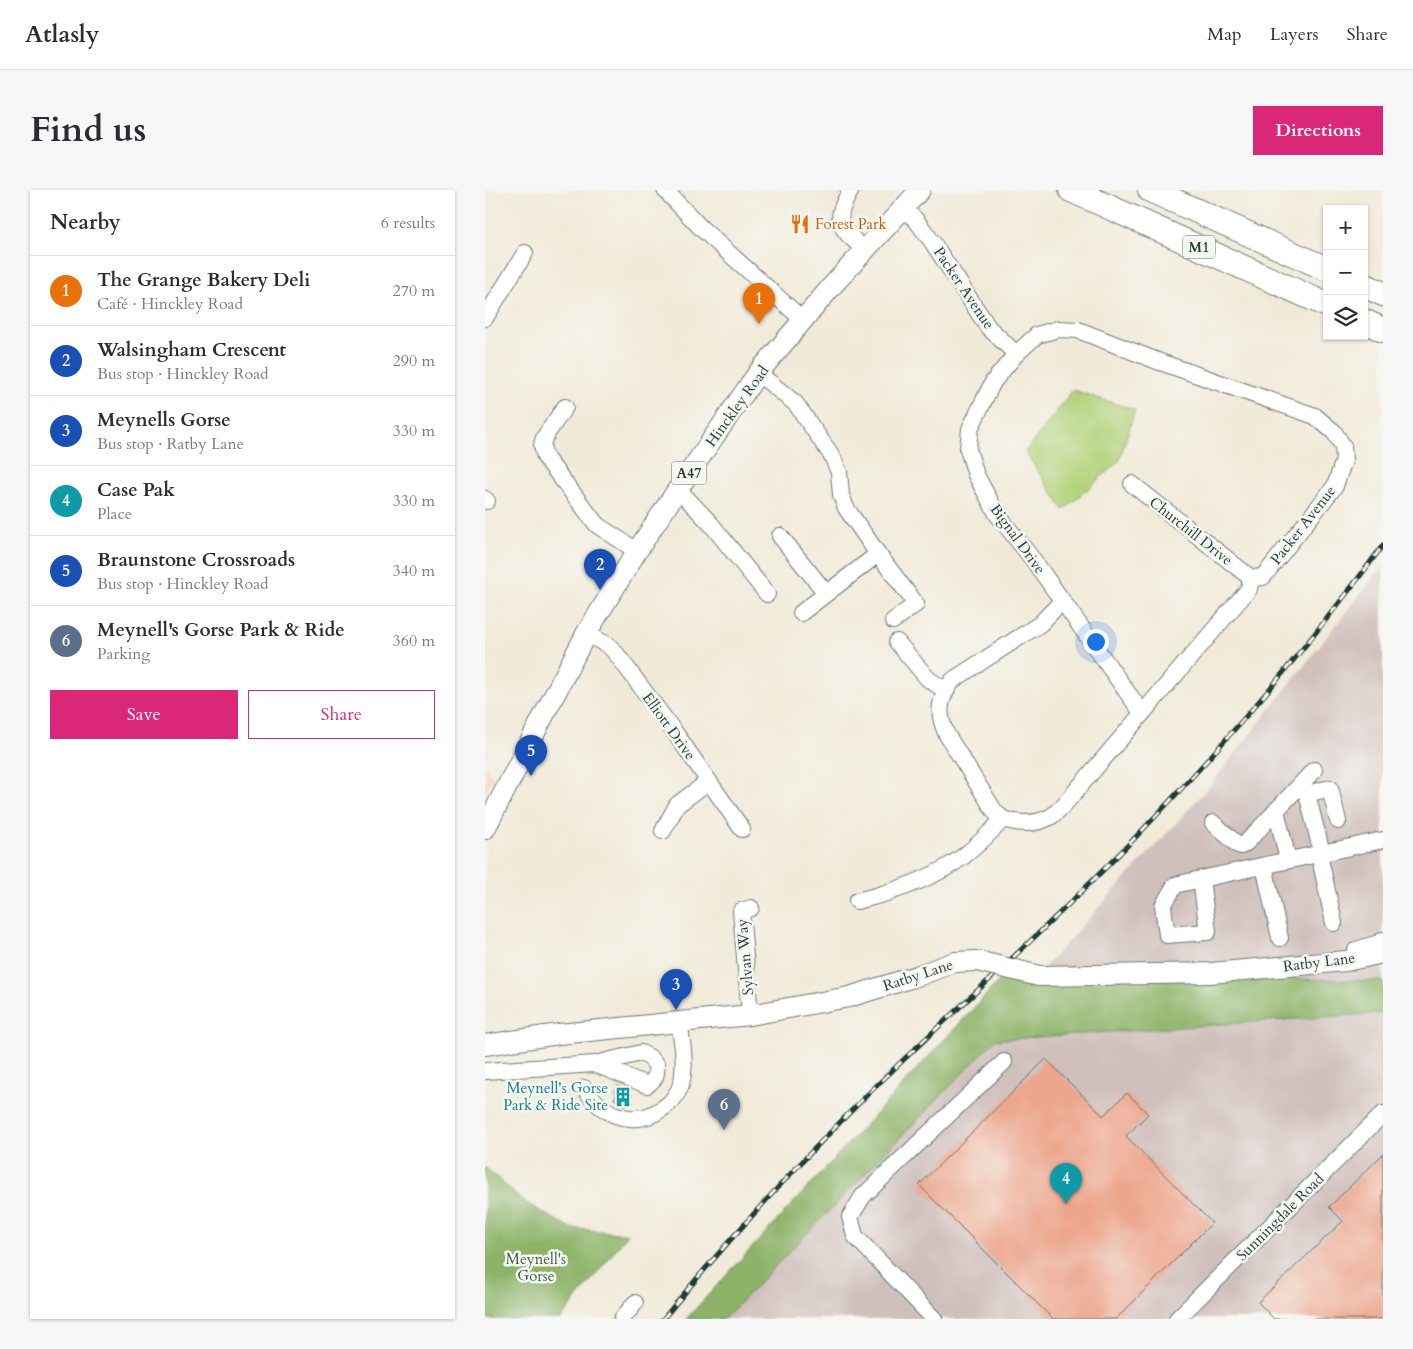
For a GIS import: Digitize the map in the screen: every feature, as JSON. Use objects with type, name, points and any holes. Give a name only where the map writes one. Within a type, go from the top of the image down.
[{"type":"highway","name":"M1","points":[[1071,190],[1323,302]]},
{"type":"highway","name":"M1","points":[[1150,190],[1323,267]]},
{"type":"highway","points":[[1368,287],[1383,294]]},
{"type":"highway","points":[[1368,323],[1383,330]]},
{"type":"main road","name":"Hinckley Road","points":[[487,822],[586,634],[637,550],[678,488],[758,374],[803,320],[920,190]]},
{"type":"main road","name":"Ratby Lane","points":[[485,1045],[559,1034],[750,1015],[849,997],[955,962],[977,961],[1039,976],[1211,973],[1346,961],[1383,952]]},
{"type":"street","points":[[665,190],[701,228],[803,320]]},
{"type":"street","points":[[851,190],[841,206],[840,224],[845,232],[865,250]]},
{"type":"street","name":"Packer Avenue","points":[[903,208],[916,220],[933,243],[988,327],[1017,354],[1037,335],[1058,329],[1078,330],[1160,362],[1315,416],[1334,432],[1343,446],[1344,460],[1335,486],[1263,577],[1251,578]]},
{"type":"street","points":[[485,318],[525,254]]},
{"type":"street","name":"Bignal Drive","points":[[1017,354],[993,382],[970,429],[968,449],[977,475],[997,514],[1142,713]]},
{"type":"street","points":[[758,374],[796,404],[832,456],[839,472],[841,495],[846,508],[916,604],[893,621]]},
{"type":"street","points":[[565,407],[544,438],[542,445],[545,457],[597,525],[637,550]]},
{"type":"street","name":"Churchill Drive","points":[[1132,484],[1251,578]]},
{"type":"street","points":[[678,488],[711,524],[767,594]]},
{"type":"street","points":[[780,536],[825,594]]},
{"type":"street","points":[[801,613],[878,554]]},
{"type":"street","points":[[1062,601],[1040,624],[953,680],[945,690],[940,702],[942,725],[947,736],[995,812],[1003,819],[1013,822],[1031,823],[1050,817],[1062,807],[1249,589],[1251,578]]},
{"type":"street","name":"Elliott Drive","points":[[586,634],[615,652],[676,734],[742,829]]},
{"type":"street","points":[[897,642],[928,679],[945,690]]},
{"type":"street","points":[[1213,823],[1238,846],[1241,846],[1246,843],[1314,770]]},
{"type":"street","points":[[663,831],[677,805],[709,782]]},
{"type":"street","points":[[1334,923],[1321,853],[1307,794],[1330,788],[1338,821]]},
{"type":"street","points":[[1276,810],[1288,860]]},
{"type":"street","points":[[857,901],[889,893],[941,870],[963,857],[1003,819]]},
{"type":"street","points":[[1201,879],[1383,840]]},
{"type":"street","points":[[1265,866],[1280,938]]},
{"type":"street","name":"Sylvan Way","points":[[750,1015],[741,910],[751,908]]},
{"type":"street","points":[[1271,968],[1344,952],[1379,943],[1383,940]]},
{"type":"street","points":[[584,1088],[598,1104],[625,1118],[648,1117],[667,1106],[676,1095],[683,1079],[683,1049],[679,1022]]},
{"type":"street","points":[[934,1319],[855,1236],[850,1217],[863,1196],[1004,1062]]},
{"type":"street","points":[[485,1071],[595,1064]]},
{"type":"street","name":"Sunningdale Road","points":[[1177,1319],[1383,1114]]},
{"type":"street","points":[[622,1319],[635,1302]]},
{"type":"shaded area","points":[[1383,565],[1383,1319],[723,1319],[1209,787]]},
{"type":"shaded area","points":[[485,765],[493,778],[485,793]]},
{"type":"green space","points":[[1073,390],[1135,410],[1119,461],[1064,510],[1025,452]]},
{"type":"green space","points":[[1007,972],[1383,981],[1383,1013],[995,1040],[724,1319],[686,1319]]},
{"type":"green space","name":"Meynell's Gorse","points":[[485,1167],[523,1201],[570,1228],[628,1234],[561,1319],[485,1319]]},
{"type":"building","points":[[1046,1059],[1103,1116],[1127,1093],[1148,1114],[1126,1136],[1212,1223],[1116,1319],[1053,1319],[919,1185]]},
{"type":"building","name":"Meynell's Gorse Park & Ride Site","points":[[620,1088],[632,1095],[625,1106],[614,1099]]},
{"type":"building","points":[[1383,1154],[1383,1319],[1274,1319],[1258,1302],[1343,1221],[1329,1207]]},
{"type":"railway","points":[[663,1319],[737,1233],[840,1122],[1057,916],[1159,813],[1278,679],[1345,596],[1383,545]]},
{"type":"place","name":"Forest Park","points":[[800,224]]},
{"type":"place","name":"The Grange Bakery Deli","points":[[759,324]]},
{"type":"place","name":"Walsingham Crescent","points":[[600,590]]},
{"type":"place","name":"Braunstone Crossroads","points":[[531,776]]},
{"type":"place","name":"Meynells Gorse","points":[[676,1010]]},
{"type":"place","name":"Meynell's Gorse Park & Ride Site","points":[[623,1097]]},
{"type":"place","name":"Meynell's Gorse Park & Ride","points":[[724,1130]]},
{"type":"place","name":"Case Pak","points":[[1066,1204]]}]
